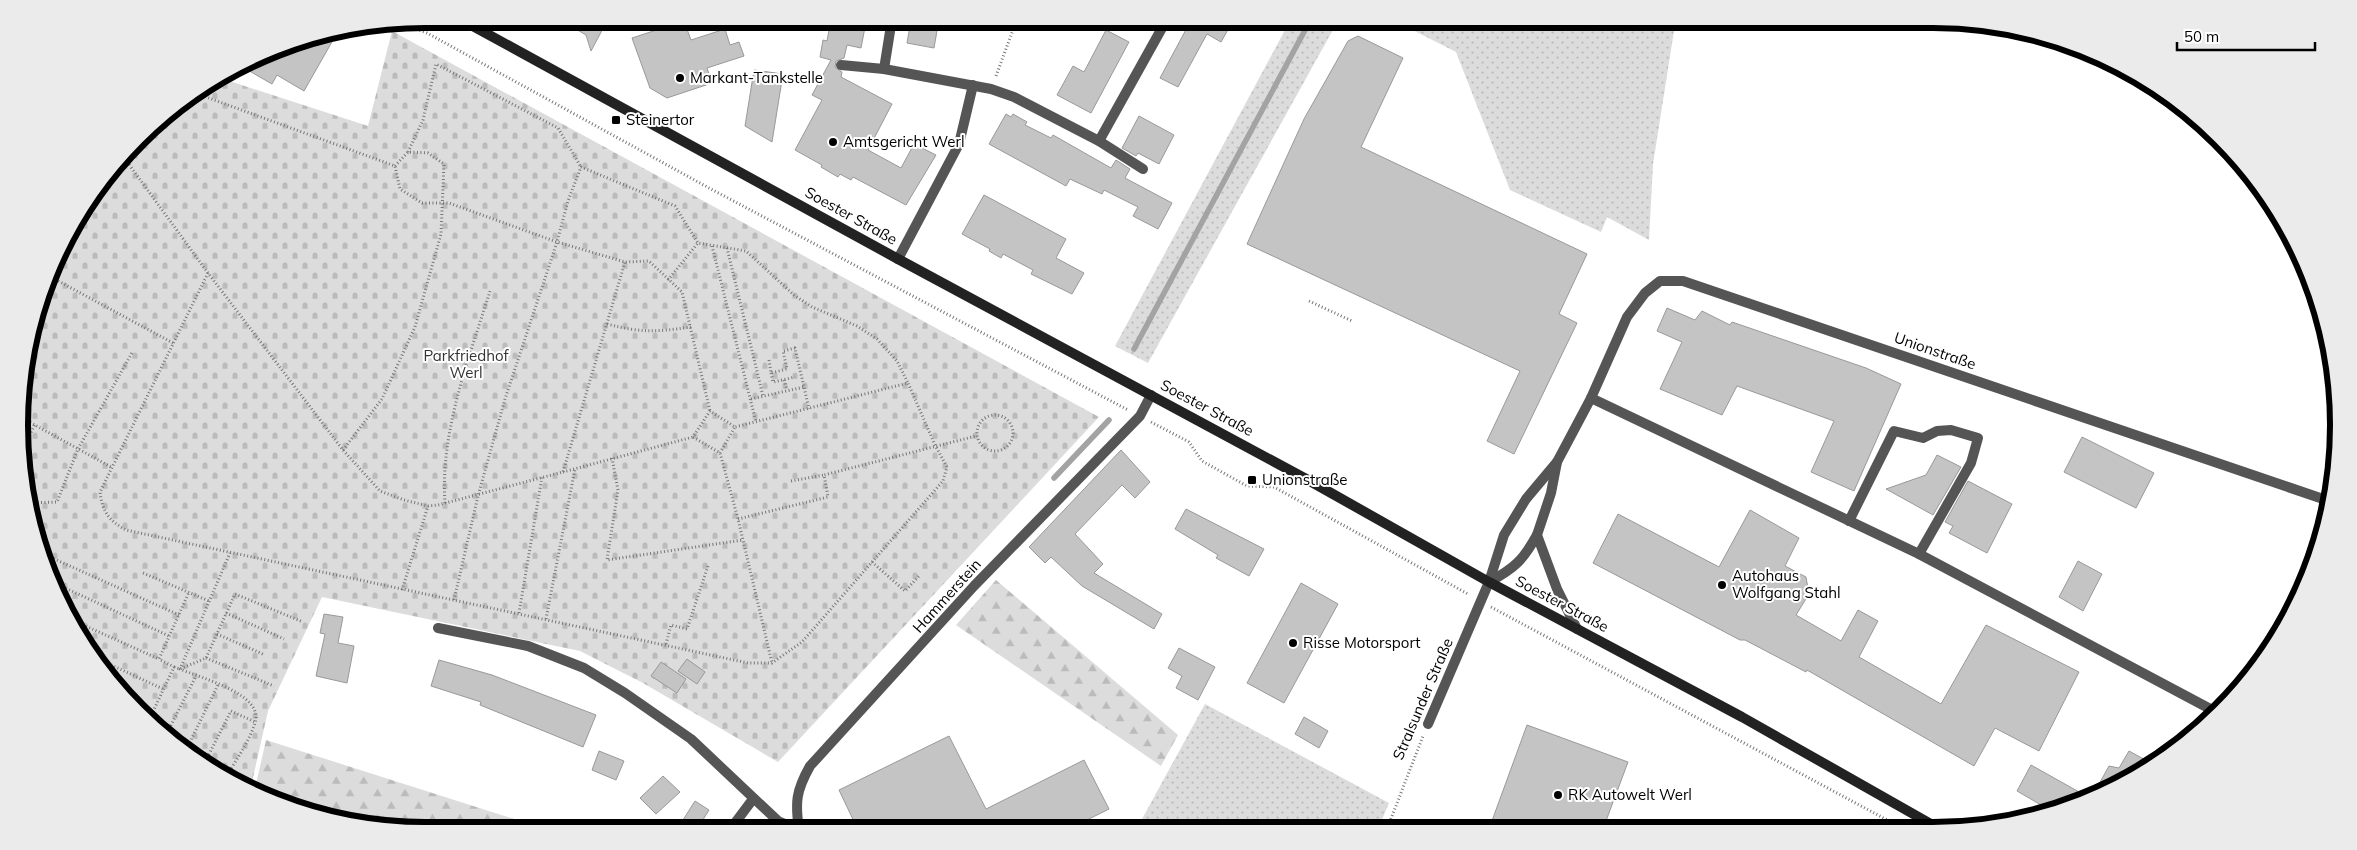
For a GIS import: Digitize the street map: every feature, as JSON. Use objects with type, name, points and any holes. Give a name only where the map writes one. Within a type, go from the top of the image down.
[{"type":"main road","name":"Soester Straße","points":[[476,28],[898,259],[1308,480],[1489,582],[1742,717],[1927,822]]},
{"type":"street","points":[[884,69],[891,28]]},
{"type":"street","points":[[1099,141],[1162,28]]},
{"type":"street","points":[[842,65],[884,69],[992,89],[1014,97],[1099,141],[1143,169]]},
{"type":"street","points":[[898,259],[959,144],[966,123],[973,85]]},
{"type":"street","name":"Unionstraße","points":[[1489,582],[1504,535],[1526,498],[1557,462],[1592,398],[1627,317],[1645,293],[1660,281],[1683,281],[2323,498]]},
{"type":"street","name":"Hammerstein","points":[[798,822],[796,802],[800,784],[810,766],[974,586],[1140,416],[1151,395]]},
{"type":"street","points":[[1592,398],[1919,554],[2210,709]]},
{"type":"street","points":[[1849,521],[1894,431],[1923,438],[1937,431],[1951,430],[1978,438],[1971,463],[1919,554]]},
{"type":"street","name":"Unionstraße","points":[[1489,582],[1514,568],[1523,559],[1537,535],[1551,493],[1557,462]]},
{"type":"street","points":[[1537,535],[1554,582],[1577,629]]},
{"type":"street","name":"Stralsunder Straße","points":[[1428,724],[1489,582]]},
{"type":"street","points":[[438,628],[528,646],[584,668],[625,692],[691,739],[753,799],[780,822]]},
{"type":"street","points":[[736,822],[753,799]]},
{"type":"path","points":[[414,28],[427,33],[709,188],[1189,442],[1202,461],[1247,486],[1274,488],[1891,822]]},
{"type":"path","points":[[992,89],[1014,28]]},
{"type":"path","points":[[208,273],[100,492],[102,506],[112,522],[126,530],[748,663],[772,663],[802,642],[944,481],[947,467],[935,445],[908,383],[897,361],[877,339],[857,326],[812,307],[794,295],[746,251],[698,243],[675,206],[581,167],[558,128],[436,64],[423,120],[408,152],[395,166]]},
{"type":"path","points":[[202,96],[395,166]]},
{"type":"path","points":[[343,450],[382,399],[415,327],[441,234],[440,203],[444,186],[444,164],[428,153],[408,152]]},
{"type":"path","points":[[127,162],[208,273],[343,450],[380,491],[428,506],[478,496],[612,458],[693,438],[720,453],[738,519],[772,663]]},
{"type":"path","points":[[395,166],[400,189],[422,203],[449,203],[557,242],[625,262],[649,261],[682,292],[691,327],[710,411],[693,438]]},
{"type":"path","points":[[454,600],[478,496],[505,399],[557,242],[568,201],[581,167]]},
{"type":"path","points":[[668,280],[698,243]]},
{"type":"path","points":[[712,246],[756,422]]},
{"type":"path","points":[[727,248],[763,396]]},
{"type":"path","points":[[563,472],[625,262]]},
{"type":"path","points":[[56,280],[173,343]]},
{"type":"path","points":[[445,503],[443,479],[450,424],[490,291]]},
{"type":"path","points":[[1309,301],[1352,321]]},
{"type":"path","points":[[607,324],[632,330],[655,332],[691,327]]},
{"type":"path","points":[[771,372],[788,369],[784,351],[796,348],[809,409]]},
{"type":"path","points":[[35,503],[57,502],[78,449],[133,351]]},
{"type":"path","points":[[769,360],[773,382],[795,377]]},
{"type":"path","points":[[784,380],[787,390]]},
{"type":"path","points":[[720,453],[736,427],[908,383]]},
{"type":"path","points":[[751,398],[804,387]]},
{"type":"path","points":[[710,411],[736,427]]},
{"type":"path","points":[[993,414],[1004,417],[1012,426],[1013,432],[1010,444],[1000,450],[993,451],[982,446],[976,436],[978,424],[982,419],[993,414]]},
{"type":"path","points":[[28,420],[111,467]]},
{"type":"path","points":[[28,438],[35,424]]},
{"type":"path","points":[[792,481],[824,475],[976,436]]},
{"type":"path","points":[[612,458],[618,490],[608,560],[742,540]]},
{"type":"path","points":[[546,619],[575,469]]},
{"type":"path","points":[[738,519],[828,497],[824,475]]},
{"type":"path","points":[[518,613],[542,477]]},
{"type":"path","points":[[402,590],[428,506]]},
{"type":"path","points":[[180,669],[230,553]]},
{"type":"path","points":[[51,557],[179,615]]},
{"type":"path","points":[[872,562],[905,591],[919,576]]},
{"type":"path","points":[[666,644],[671,625],[687,629],[708,566]]},
{"type":"path","points":[[143,573],[209,601]]},
{"type":"path","points":[[62,586],[170,636]]},
{"type":"path","points":[[159,660],[189,592]]},
{"type":"path","points":[[180,669],[206,658],[236,594],[303,622]]},
{"type":"path","points":[[226,614],[284,639]]},
{"type":"path","points":[[81,624],[242,695],[251,702],[255,709],[256,722],[230,771]]},
{"type":"path","points":[[217,634],[265,656]]},
{"type":"path","points":[[206,658],[274,686]]},
{"type":"path","points":[[107,663],[163,690]]},
{"type":"path","points":[[152,713],[174,666]]},
{"type":"path","points":[[169,729],[196,676]]},
{"type":"path","points":[[189,744],[218,685]]},
{"type":"path","points":[[144,706],[153,710]]},
{"type":"path","points":[[207,758],[231,711],[256,722]]},
{"type":"path","name":"Stralsunder Straße","points":[[1390,822],[1428,724]]},
{"type":"green space","points":[[1286,28],[1334,28],[1148,363],[1115,346]]},
{"type":"green space","points":[[1409,28],[1675,28],[1653,164],[1649,240],[1607,217],[1601,232],[1510,190],[1456,52]]},
{"type":"green space","name":"Parkfriedhof Werl","points":[[392,31],[1099,417],[778,762],[643,683],[580,651],[322,597],[268,711],[252,783],[204,756],[163,724],[144,706],[126,687],[94,646],[68,601],[41,528],[31,477],[28,451],[28,399],[35,347],[41,322],[58,273],[68,249],[94,204],[126,163],[144,144],[163,126],[204,94],[227,80],[368,126]]},
{"type":"green space","points":[[996,580],[1178,735],[1161,766],[956,625]]},
{"type":"green space","points":[[1205,704],[1389,803],[1381,822],[1140,822]]},
{"type":"green space","points":[[266,740],[524,822],[399,822],[373,819],[322,809],[256,785]]},
{"type":"building","points":[[574,28],[603,28],[591,51],[586,35]]},
{"type":"building","points":[[663,28],[687,28],[691,40],[725,29],[730,45],[739,42],[744,56],[707,68],[712,83],[667,98],[650,88],[632,38]]},
{"type":"building","name":"Amtsgericht Werl","points":[[829,28],[865,28],[861,48],[847,45],[844,58],[836,61],[835,67],[842,72],[841,77],[892,104],[868,150],[901,168],[914,144],[936,155],[906,205],[853,177],[851,180],[840,174],[838,177],[821,167],[822,165],[795,150],[822,100],[812,95],[831,60],[820,57],[823,40],[827,41]]},
{"type":"building","points":[[910,28],[937,28],[934,48],[907,43]]},
{"type":"building","points":[[1187,28],[1229,28],[1221,42],[1207,34],[1178,87],[1160,78]]},
{"type":"building","points":[[1106,30],[1129,42],[1091,113],[1057,95],[1073,66],[1084,72]]},
{"type":"building","points":[[1358,36],[1403,58],[1361,147],[1587,254],[1559,314],[1577,323],[1514,454],[1487,441],[1520,371],[1247,244],[1304,119],[1348,41]]},
{"type":"building","points":[[334,38],[304,91],[277,75],[272,84],[247,69],[297,49]]},
{"type":"building","points":[[754,70],[783,74],[772,142],[745,126]]},
{"type":"building","points":[[1006,114],[1011,117],[1013,114],[1027,122],[1025,125],[1051,138],[1053,135],[1111,168],[1116,160],[1130,169],[1125,178],[1172,203],[1158,229],[1133,216],[1138,207],[1104,190],[1102,194],[1070,179],[1066,186],[989,144]]},
{"type":"building","points":[[1139,116],[1174,135],[1159,164],[1138,153],[1136,156],[1122,148]]},
{"type":"building","points":[[984,195],[1066,239],[1056,258],[1084,273],[1072,294],[1031,274],[1033,270],[1003,254],[1001,258],[989,251],[990,249],[962,234]]},
{"type":"building","points":[[1667,308],[1695,320],[1702,311],[1730,325],[1732,322],[1866,368],[1901,384],[1854,491],[1811,472],[1834,421],[1737,386],[1722,415],[1660,389],[1682,342],[1657,331]]},
{"type":"building","points":[[2082,437],[2154,473],[2136,508],[2064,472]]},
{"type":"building","points":[[1121,450],[1150,482],[1135,498],[1122,485],[1075,534],[1103,564],[1094,573],[1162,614],[1154,629],[1082,586],[1051,557],[1045,563],[1029,547]]},
{"type":"building","points":[[1937,455],[1961,467],[1933,515],[1886,489],[1926,475]]},
{"type":"building","points":[[1968,481],[2012,504],[1987,553],[1949,533],[1953,526],[1945,522]]},
{"type":"building","points":[[1186,509],[1264,549],[1249,576],[1216,558],[1218,555],[1175,529]]},
{"type":"building","points":[[1750,510],[1799,538],[1785,566],[1806,577],[1809,594],[1796,615],[1841,641],[1858,610],[1878,621],[1859,657],[1941,704],[1986,625],[2079,672],[2039,751],[1995,728],[1974,766],[1807,670],[1806,672],[1745,640],[1740,640],[1593,563],[1618,514],[1719,567]]},
{"type":"building","points":[[2078,561],[2102,574],[2083,611],[2059,597]]},
{"type":"building","name":"Risse Motorsport","points":[[1301,583],[1338,604],[1284,703],[1247,683]]},
{"type":"building","points":[[324,614],[343,617],[338,643],[354,646],[347,683],[316,676],[325,634],[320,633]]},
{"type":"building","points":[[1179,648],[1215,667],[1198,700],[1176,688],[1182,676],[1168,668]]},
{"type":"building","points":[[687,659],[705,672],[697,684],[678,671]]},
{"type":"building","points":[[439,660],[492,675],[596,715],[583,747],[480,705],[481,702],[431,686]]},
{"type":"building","points":[[661,662],[686,679],[677,693],[651,676]]},
{"type":"building","points":[[1304,717],[1328,731],[1319,748],[1295,734]]},
{"type":"building","name":"RK Autowelt Werl","points":[[1527,725],[1628,762],[1606,822],[1492,822]]},
{"type":"building","points":[[949,736],[986,809],[1084,760],[1109,809],[1083,822],[854,822],[839,790]]},
{"type":"building","points":[[599,751],[624,761],[616,780],[592,770]]},
{"type":"building","points":[[2129,751],[2146,760],[2098,786],[2109,766],[2119,768]]},
{"type":"building","points":[[2031,765],[2081,793],[2043,806],[2017,791]]},
{"type":"building","points":[[663,776],[680,792],[656,814],[640,798]]},
{"type":"building","points":[[695,801],[709,810],[702,822],[682,822]]},
{"type":"waterway","points":[[1134,349],[1306,28]]},
{"type":"waterway","points":[[1054,478],[1109,420]]},
{"type":"place","name":"Markant-Tankstelle","points":[[680,78]]},
{"type":"place","name":"Steinertor","points":[[616,120]]},
{"type":"place","name":"Amtsgericht Werl","points":[[833,142]]},
{"type":"place","name":"Unionstraße","points":[[1252,480]]},
{"type":"place","name":"Autohaus Wolfgang Stahl","points":[[1722,585]]},
{"type":"place","name":"Risse Motorsport","points":[[1293,643]]},
{"type":"place","name":"RK Autowelt Werl","points":[[1558,795]]}]
